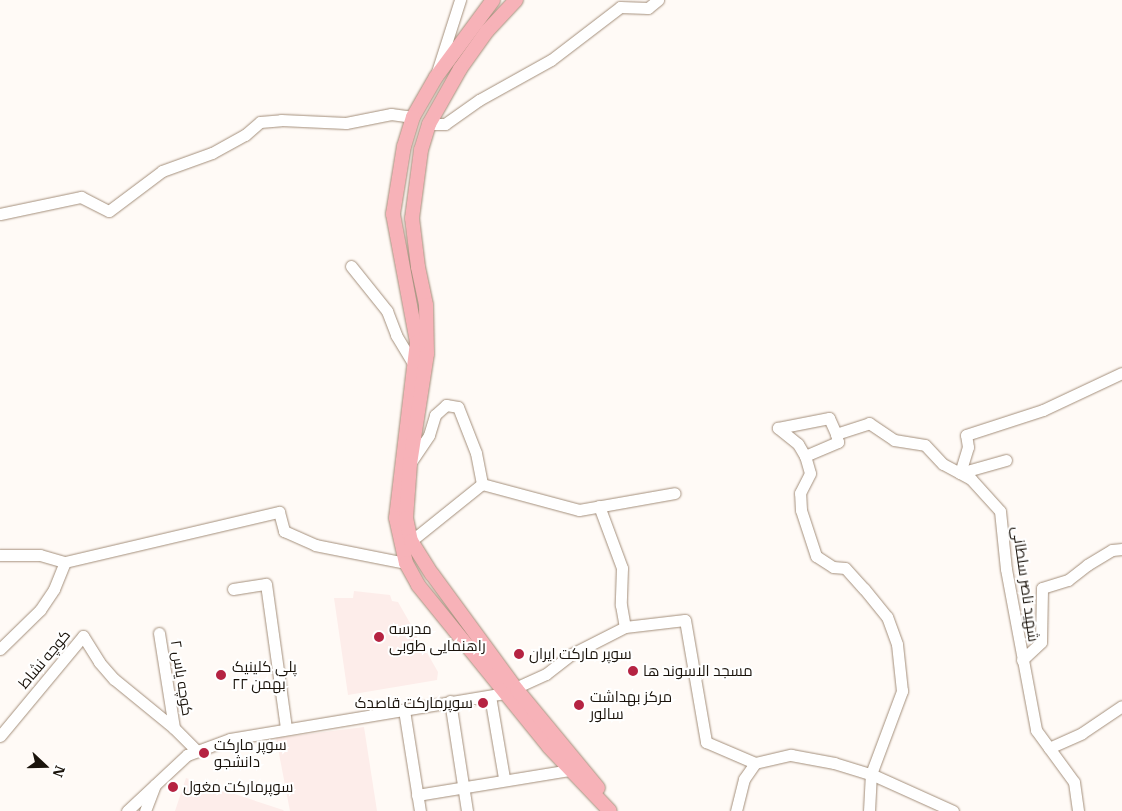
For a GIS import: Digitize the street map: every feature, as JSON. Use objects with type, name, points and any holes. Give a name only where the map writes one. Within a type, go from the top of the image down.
[{"type":"main road","points":[[493,0],[436,77],[413,117],[404,146],[393,214],[414,314],[417,342],[406,470],[406,518],[411,540],[511,692],[569,770],[611,811]]},
{"type":"main road","points":[[516,0],[487,31],[429,124],[415,186],[412,218],[418,267],[426,305],[427,354],[396,518],[406,563],[418,585],[607,798],[611,811]]},
{"type":"main road","points":[[413,117],[429,124]]},
{"type":"main road","points":[[418,585],[432,574]]},
{"type":"street","points":[[436,77],[460,0]]},
{"type":"street","points":[[429,124],[445,124],[478,100],[551,60],[620,7],[648,8],[658,0]]},
{"type":"street","points":[[0,214],[81,197],[109,210],[162,171],[212,153],[245,135],[260,122],[281,120],[346,123],[391,114],[413,117]]},
{"type":"street","points":[[351,266],[387,311],[396,335],[414,365]]},
{"type":"street","points":[[960,473],[968,447],[966,435],[1043,410],[1122,374]]},
{"type":"street","points":[[406,470],[429,435],[435,414],[446,405],[458,407],[476,453],[482,484]]},
{"type":"street","points":[[805,456],[838,442],[829,418],[778,428],[798,444],[805,456],[810,473],[800,493],[801,510],[816,556],[833,566],[845,568],[888,616],[897,644],[902,691],[871,774],[869,811]]},
{"type":"street","name":"شهید ناصر سلطانی","points":[[836,434],[869,423],[894,440],[925,445],[942,464],[960,473],[985,491],[1000,511],[1006,569],[1036,730],[1074,782],[1078,811]]},
{"type":"street","points":[[960,473],[1006,460]]},
{"type":"street","points":[[482,484],[562,507],[579,510],[675,493]]},
{"type":"street","points":[[411,540],[482,484]]},
{"type":"street","points":[[599,506],[622,568],[621,605],[625,627]]},
{"type":"street","points":[[0,555],[40,555],[65,562],[279,512],[284,531],[316,545],[406,563]]},
{"type":"street","points":[[1022,660],[1041,642],[1042,588],[1068,580],[1086,565],[1112,550],[1122,549]]},
{"type":"street","points":[[0,649],[40,610],[54,589],[65,562]]},
{"type":"street","points":[[233,589],[266,584],[286,729]]},
{"type":"street","points":[[126,811],[157,779],[187,755],[230,739],[511,692],[546,674],[570,656],[625,627],[685,620],[706,742],[754,763]]},
{"type":"street","name":"کوچه یاس ۲","points":[[160,633],[174,728]]},
{"type":"street","name":"کوچه نشاط","points":[[0,736],[84,636],[99,662],[114,679],[174,728],[197,751]]},
{"type":"street","points":[[490,696],[504,778]]},
{"type":"street","points":[[450,701],[466,811]]},
{"type":"street","points":[[1049,748],[1082,733],[1122,706]]},
{"type":"street","points":[[404,710],[420,811]]},
{"type":"street","points":[[736,811],[744,779],[754,763],[771,757],[799,755],[871,774],[953,811]]},
{"type":"street","points":[[417,795],[504,778],[569,770]]},
{"type":"street","points":[[145,811],[157,779]]},
{"type":"shaded area","name":"مدرسه راهنمایی طوبی","points":[[354,591],[390,595],[392,601],[398,602],[438,672],[437,680],[348,695],[334,598],[353,598]]},
{"type":"shaded area","points":[[364,727],[377,811],[290,811],[276,738]]},
{"type":"shaded area","points":[[186,778],[283,810],[284,811],[175,811]]},
{"type":"place","name":"مدرسه راهنمایی طوبی","points":[[379,637]]},
{"type":"place","name":"سوپر مارکت ایران","points":[[519,654]]},
{"type":"place","name":"مسجد الاسوند ها","points":[[633,671]]},
{"type":"place","name":"پلی کلینیک ۲۲ بهمن","points":[[221,675]]},
{"type":"place","name":"سوپرمارکت قاصدک","points":[[483,703]]},
{"type":"place","name":"مرکز بهداشت سالور","points":[[579,705]]},
{"type":"place","name":"سوپر مارکت دانشجو","points":[[204,753]]},
{"type":"place","name":"سوپرمارکت مغول","points":[[173,787]]}]
